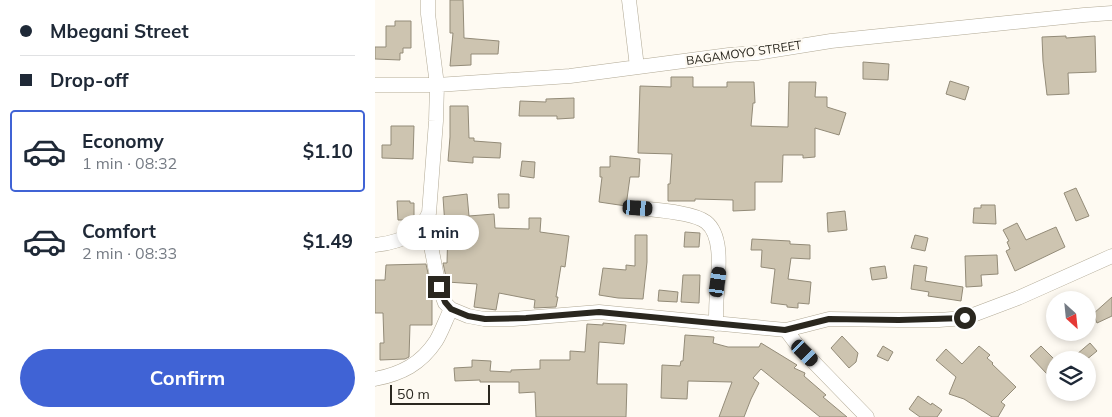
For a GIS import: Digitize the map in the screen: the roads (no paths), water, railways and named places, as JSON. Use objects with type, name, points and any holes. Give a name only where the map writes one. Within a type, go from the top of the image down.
[{"type":"street","points":[[375,245],[385,244],[417,230],[429,212],[437,85],[428,0]]},
{"type":"street","points":[[629,0],[637,68]]},
{"type":"street","name":"BAGAMOYO STREET","points":[[375,85],[437,85],[570,76],[757,53],[831,41],[1085,14],[1112,13]]},
{"type":"street","points":[[638,208],[696,217],[707,222],[712,229],[716,240],[719,272],[716,324]]},
{"type":"street","points":[[424,222],[429,236],[439,287],[445,302],[451,309],[468,316],[485,319],[599,312],[785,330],[829,319],[899,320],[965,318],[1017,298],[1112,256]]},
{"type":"street","points":[[375,379],[392,375],[418,362],[435,341],[451,309]]},
{"type":"street","points":[[785,330],[798,346],[867,417]]}]
